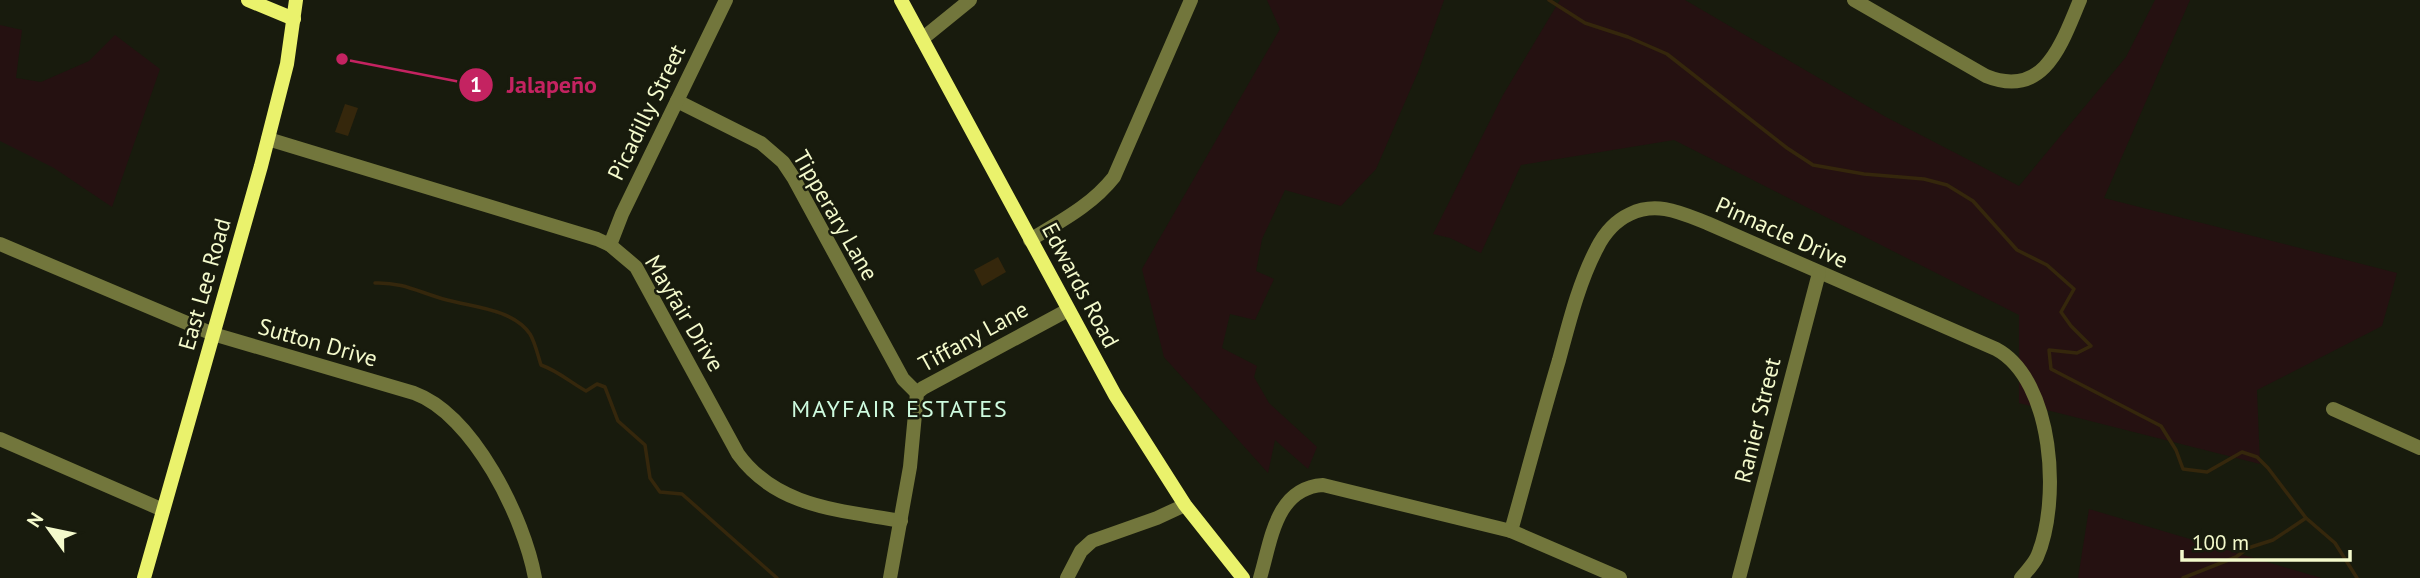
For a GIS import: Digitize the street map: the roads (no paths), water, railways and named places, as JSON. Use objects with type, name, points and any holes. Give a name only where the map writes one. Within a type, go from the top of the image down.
[{"type":"main road","points":[[248,0],[294,19]]},
{"type":"main road","name":"East Lee Road","points":[[144,578],[268,139],[287,64],[296,0]]},
{"type":"main road","name":"Edwards Road","points":[[901,0],[1115,395],[1185,505],[1243,578]]},
{"type":"street","name":"Picadilly Street","points":[[610,246],[622,214],[726,0]]},
{"type":"street","points":[[922,39],[970,0]]},
{"type":"street","points":[[1030,240],[1086,206],[1114,177],[1191,0]]},
{"type":"street","points":[[1854,0],[1986,76],[2004,81],[2028,78],[2046,67],[2056,53],[2080,0]]},
{"type":"street","name":"Tipperary Lane","points":[[677,101],[761,143],[783,162],[903,379],[917,393]]},
{"type":"street","name":"Mayfair Drive","points":[[268,139],[597,239],[610,246],[636,267],[738,454],[753,472],[776,490],[804,502],[837,511],[901,522]]},
{"type":"street","name":"Pinnacle Drive","points":[[1511,531],[1579,292],[1597,247],[1617,222],[1643,209],[1657,208],[1672,210],[1996,349],[2020,368],[2039,410],[2045,431],[2050,486],[2043,538],[2036,558],[2021,578]]},
{"type":"street","name":"Sutton Drive","points":[[0,244],[213,334],[414,393],[440,406],[469,438],[507,498],[523,533],[535,578]]},
{"type":"street","name":"Ranier Street","points":[[1739,578],[1819,273]]},
{"type":"street","name":"Tiffany Lane","points":[[890,578],[913,447],[917,393],[1068,310]]},
{"type":"street","points":[[2333,409],[2420,448]]},
{"type":"street","points":[[0,439],[163,510]]},
{"type":"street","points":[[1260,578],[1282,509],[1295,494],[1309,487],[1331,486],[1511,531],[1620,578]]},
{"type":"street","points":[[1067,578],[1081,551],[1092,541],[1185,505]]},
{"type":"waterway","points":[[1549,0],[1585,23],[1628,37],[1667,54],[1787,148],[1813,165],[1864,174],[1924,179],[1947,185],[1973,201],[2017,250],[2047,265],[2074,289],[2061,312],[2091,346],[2077,353],[2049,350],[2051,369],[2161,426],[2176,450],[2183,469],[2207,472],[2242,452],[2257,457],[2306,518],[2335,543],[2357,578]]},
{"type":"waterway","points":[[375,283],[403,286],[492,310],[514,319],[532,337],[541,365],[586,391],[597,384],[605,387],[618,421],[645,445],[650,478],[660,492],[682,494],[777,578]]},
{"type":"waterway","points":[[2183,578],[2236,557],[2248,548],[2273,540],[2306,518]]},
{"type":"place","name":"Jalapeño","points":[[342,59]]},
{"type":"district","name":"MAYFAIR ESTATES","points":[[900,408]]}]
